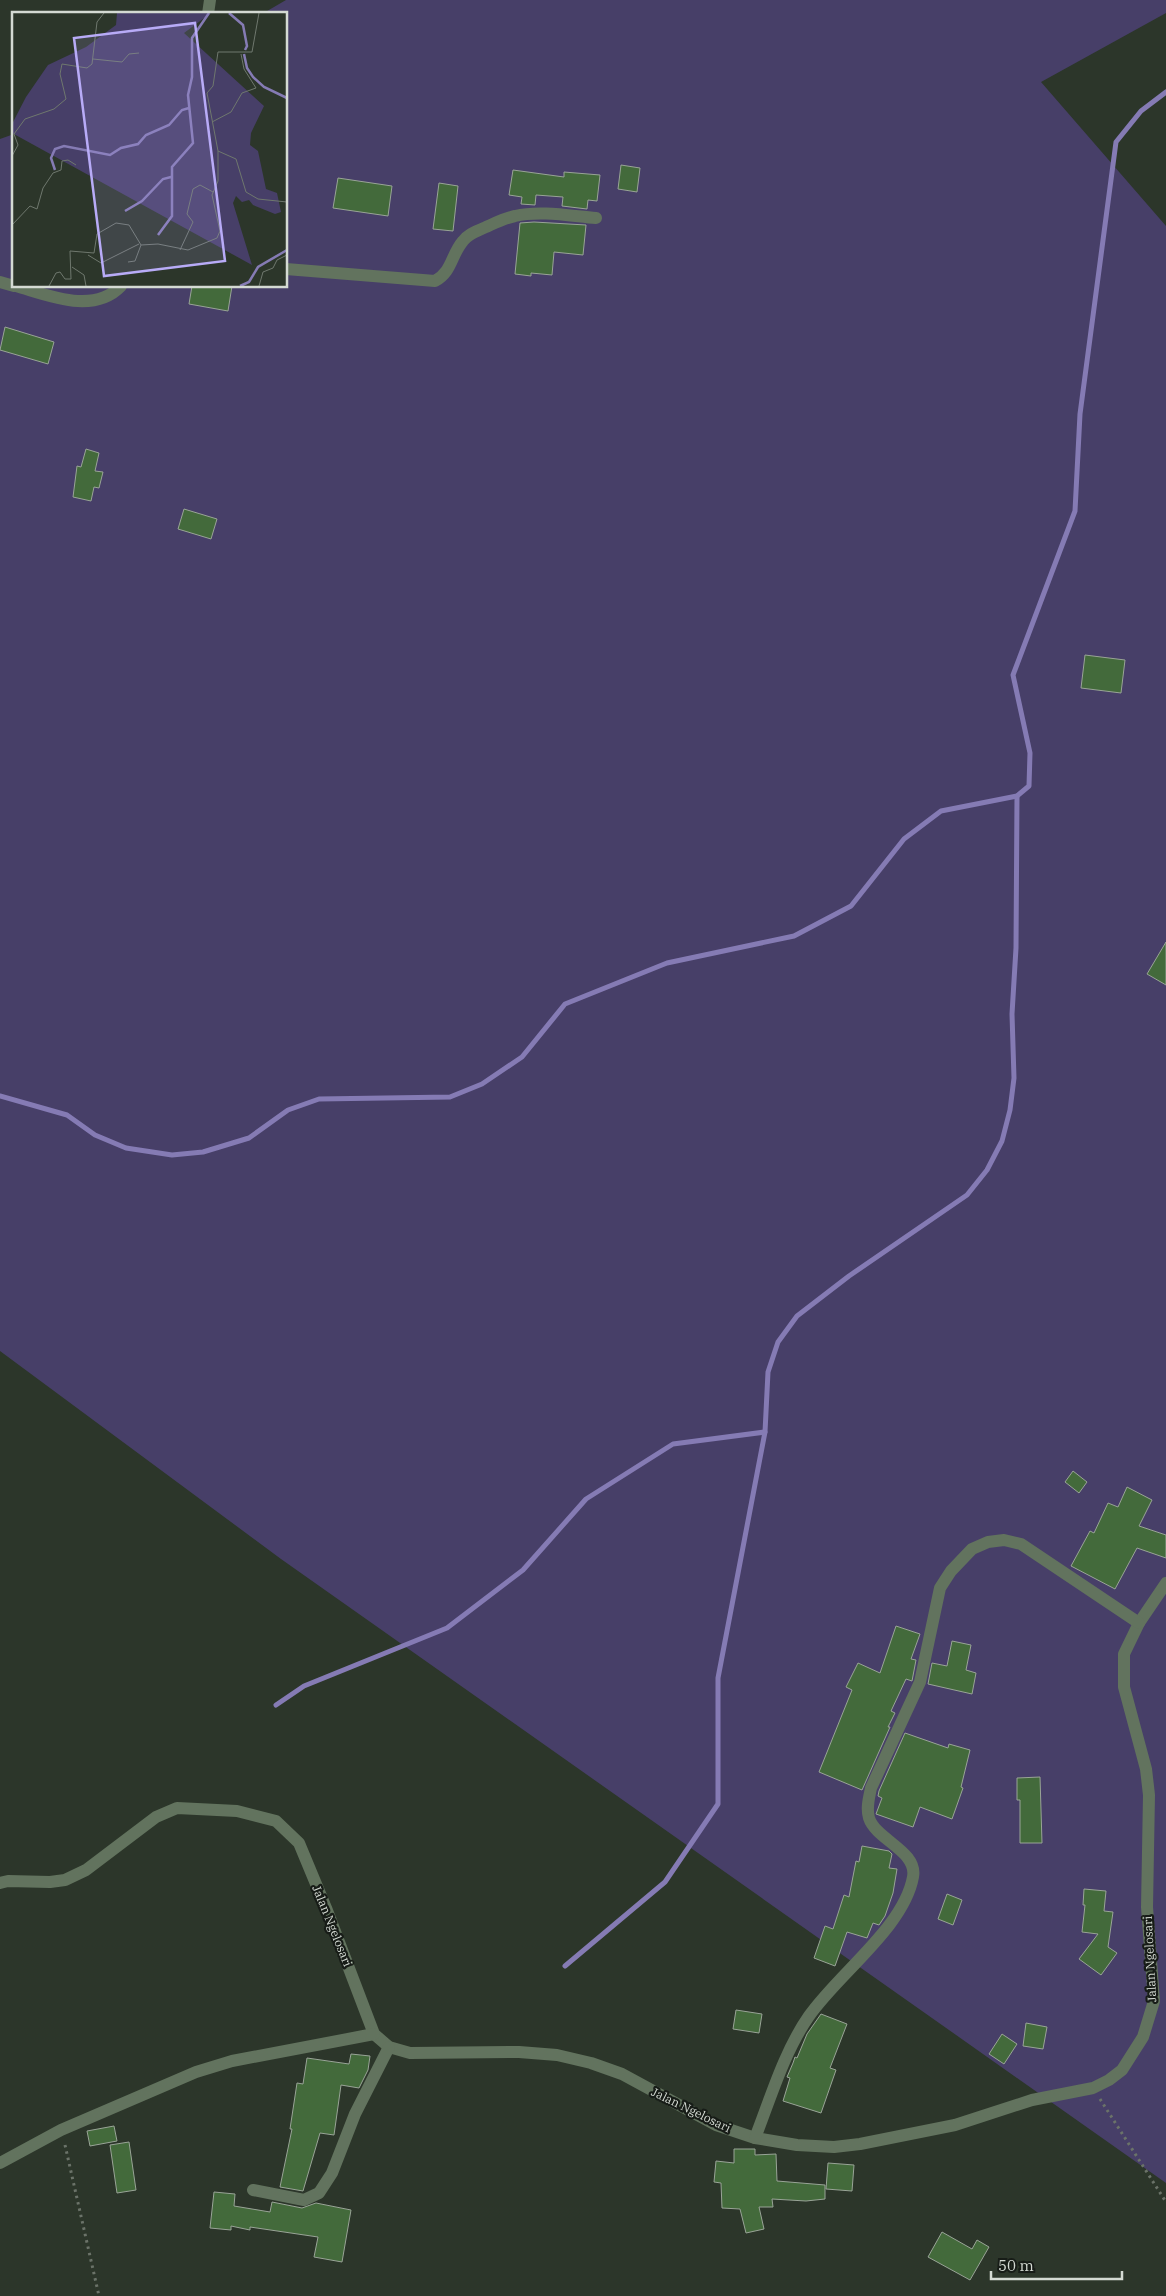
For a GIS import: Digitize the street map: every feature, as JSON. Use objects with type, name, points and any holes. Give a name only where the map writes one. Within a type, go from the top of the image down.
[{"type":"street","points":[[288,269],[435,281],[443,277],[449,270],[463,240],[471,234],[500,221],[516,216],[534,215],[596,218]]},
{"type":"street","points":[[23,288],[84,303],[115,292],[118,288]]},
{"type":"street","points":[[755,2138],[794,2039],[824,1995],[895,1919],[907,1896],[914,1875],[911,1864],[877,1830],[869,1818],[868,1804],[871,1788],[920,1682],[940,1588],[951,1570],[972,1549],[988,1542],[1004,1540],[1021,1544],[1139,1623]]},
{"type":"street","name":"Jalan Ngelosari","points":[[0,1883],[8,1880],[50,1882],[65,1880],[86,1870],[156,1817],[177,1808],[237,1811],[276,1821],[299,1843],[374,2034],[390,2047],[410,2053],[557,2055],[591,2063],[622,2074],[716,2125],[755,2138],[797,2146],[834,2147],[860,2144],[955,2125],[1032,2100],[1093,2088],[1109,2080],[1122,2070],[1132,2058],[1143,2037],[1154,2001],[1147,1907],[1149,1794],[1146,1769],[1124,1687],[1124,1654],[1139,1623],[1166,1583]]},
{"type":"street","points":[[0,2163],[61,2130],[159,2086],[232,2060],[374,2034]]},
{"type":"street","points":[[252,2190],[304,2200],[319,2193],[332,2173],[355,2114],[390,2047]]},
{"type":"path","points":[[1093,2088],[1166,2202]]},
{"type":"path","points":[[61,2130],[99,2296]]},
{"type":"shaded area","points":[[286,0],[1166,0],[1166,13],[1041,82],[1166,226],[1166,2183],[281,1559],[0,1351],[0,139],[12,135],[12,288],[288,288],[288,12],[265,12]]},
{"type":"building","points":[[621,165],[640,168],[637,192],[618,189]]},
{"type":"building","points":[[513,170],[564,177],[564,172],[600,175],[597,201],[588,200],[587,209],[562,206],[563,197],[536,195],[535,205],[521,204],[522,197],[509,195]]},
{"type":"building","points":[[338,178],[392,186],[388,216],[333,208]]},
{"type":"building","points":[[439,183],[458,186],[453,231],[433,229]]},
{"type":"building","points":[[520,223],[586,225],[583,255],[554,252],[552,275],[531,273],[531,276],[515,274]]},
{"type":"building","points":[[192,288],[232,288],[228,311],[189,304]]},
{"type":"building","points":[[5,327],[54,342],[48,364],[0,350]]},
{"type":"building","points":[[86,449],[99,453],[95,471],[103,472],[99,488],[94,487],[91,501],[73,497],[77,466],[81,467]]},
{"type":"building","points":[[184,509],[217,519],[211,539],[178,529]]},
{"type":"building","points":[[1085,655],[1125,660],[1121,693],[1081,688]]},
{"type":"building","points":[[1166,942],[1166,985],[1147,974]]},
{"type":"building","points":[[1073,1471],[1087,1482],[1079,1493],[1065,1482]]},
{"type":"building","points":[[1127,1487],[1152,1500],[1139,1526],[1166,1535],[1166,1558],[1137,1548],[1115,1589],[1071,1566],[1090,1531],[1094,1533],[1108,1503],[1118,1507]]},
{"type":"building","points":[[896,1626],[920,1634],[911,1659],[916,1660],[912,1681],[906,1679],[891,1711],[895,1713],[888,1727],[890,1727],[862,1790],[819,1772],[852,1690],[846,1687],[858,1663],[880,1673]]},
{"type":"building","points":[[952,1641],[971,1645],[966,1670],[976,1673],[972,1694],[928,1684],[932,1663],[947,1666]]},
{"type":"building","points":[[905,1733],[948,1748],[949,1744],[970,1750],[961,1787],[963,1788],[952,1819],[920,1807],[913,1827],[876,1814],[882,1798],[878,1796],[879,1791]]},
{"type":"building","points":[[1040,1777],[1042,1843],[1020,1843],[1020,1800],[1017,1800],[1017,1778]]},
{"type":"building","points":[[862,1846],[889,1851],[892,1854],[889,1868],[897,1869],[893,1893],[885,1916],[879,1925],[873,1923],[867,1938],[847,1932],[835,1966],[814,1958],[825,1926],[833,1929],[844,1895],[849,1897],[856,1861],[859,1862]]},
{"type":"building","points":[[1084,1889],[1106,1891],[1104,1911],[1113,1912],[1108,1947],[1117,1953],[1101,1975],[1079,1959],[1098,1934],[1082,1932],[1085,1905],[1083,1905]]},
{"type":"building","points":[[947,1894],[962,1900],[953,1925],[938,1919]]},
{"type":"building","points":[[736,2010],[762,2014],[759,2033],[733,2029]]},
{"type":"building","points":[[821,2014],[847,2024],[830,2068],[836,2070],[821,2113],[783,2101],[790,2078],[787,2077],[795,2057],[797,2058],[807,2034]]},
{"type":"building","points":[[1026,2023],[1047,2027],[1043,2049],[1023,2046]]},
{"type":"building","points":[[1002,2034],[1017,2044],[1004,2064],[989,2054]]},
{"type":"building","points":[[351,2054],[370,2056],[368,2070],[359,2088],[341,2085],[334,2135],[320,2133],[303,2191],[280,2187],[292,2129],[290,2129],[297,2083],[303,2084],[307,2058],[349,2064]]},
{"type":"building","points":[[114,2126],[117,2141],[90,2146],[87,2131]]},
{"type":"building","points":[[129,2142],[136,2190],[117,2193],[110,2145]]},
{"type":"building","points":[[734,2149],[755,2149],[755,2155],[776,2154],[777,2181],[825,2185],[825,2199],[806,2201],[772,2199],[773,2207],[759,2207],[764,2229],[746,2233],[740,2209],[722,2208],[721,2183],[714,2182],[716,2161],[734,2163]]},
{"type":"building","points":[[828,2163],[854,2165],[852,2191],[826,2189]]},
{"type":"building","points":[[214,2192],[235,2194],[234,2206],[270,2212],[272,2202],[302,2208],[316,2203],[351,2210],[342,2262],[314,2257],[318,2237],[250,2227],[250,2230],[231,2226],[231,2230],[210,2228]]},
{"type":"building","points":[[942,2232],[972,2249],[977,2240],[989,2247],[970,2280],[928,2257]]},
{"type":"waterway","points":[[0,1096],[67,1115],[95,1135],[126,1148],[172,1155],[203,1152],[249,1138],[288,1110],[319,1099],[450,1097],[482,1084],[522,1057],[565,1004],[667,963],[794,936],[851,906],[904,839],[941,811],[1017,796],[1029,786],[1030,753],[1013,675],[1075,511],[1080,414],[1116,142],[1141,111],[1166,92]]},
{"type":"waterway","points":[[565,1966],[665,1882],[718,1804],[718,1678],[765,1432],[768,1372],[778,1342],[797,1316],[849,1276],[967,1195],[987,1170],[1002,1141],[1010,1110],[1014,1078],[1012,1014],[1016,948],[1017,796]]},
{"type":"waterway","points":[[276,1705],[304,1686],[447,1628],[523,1570],[586,1499],[673,1444],[765,1432]]}]
